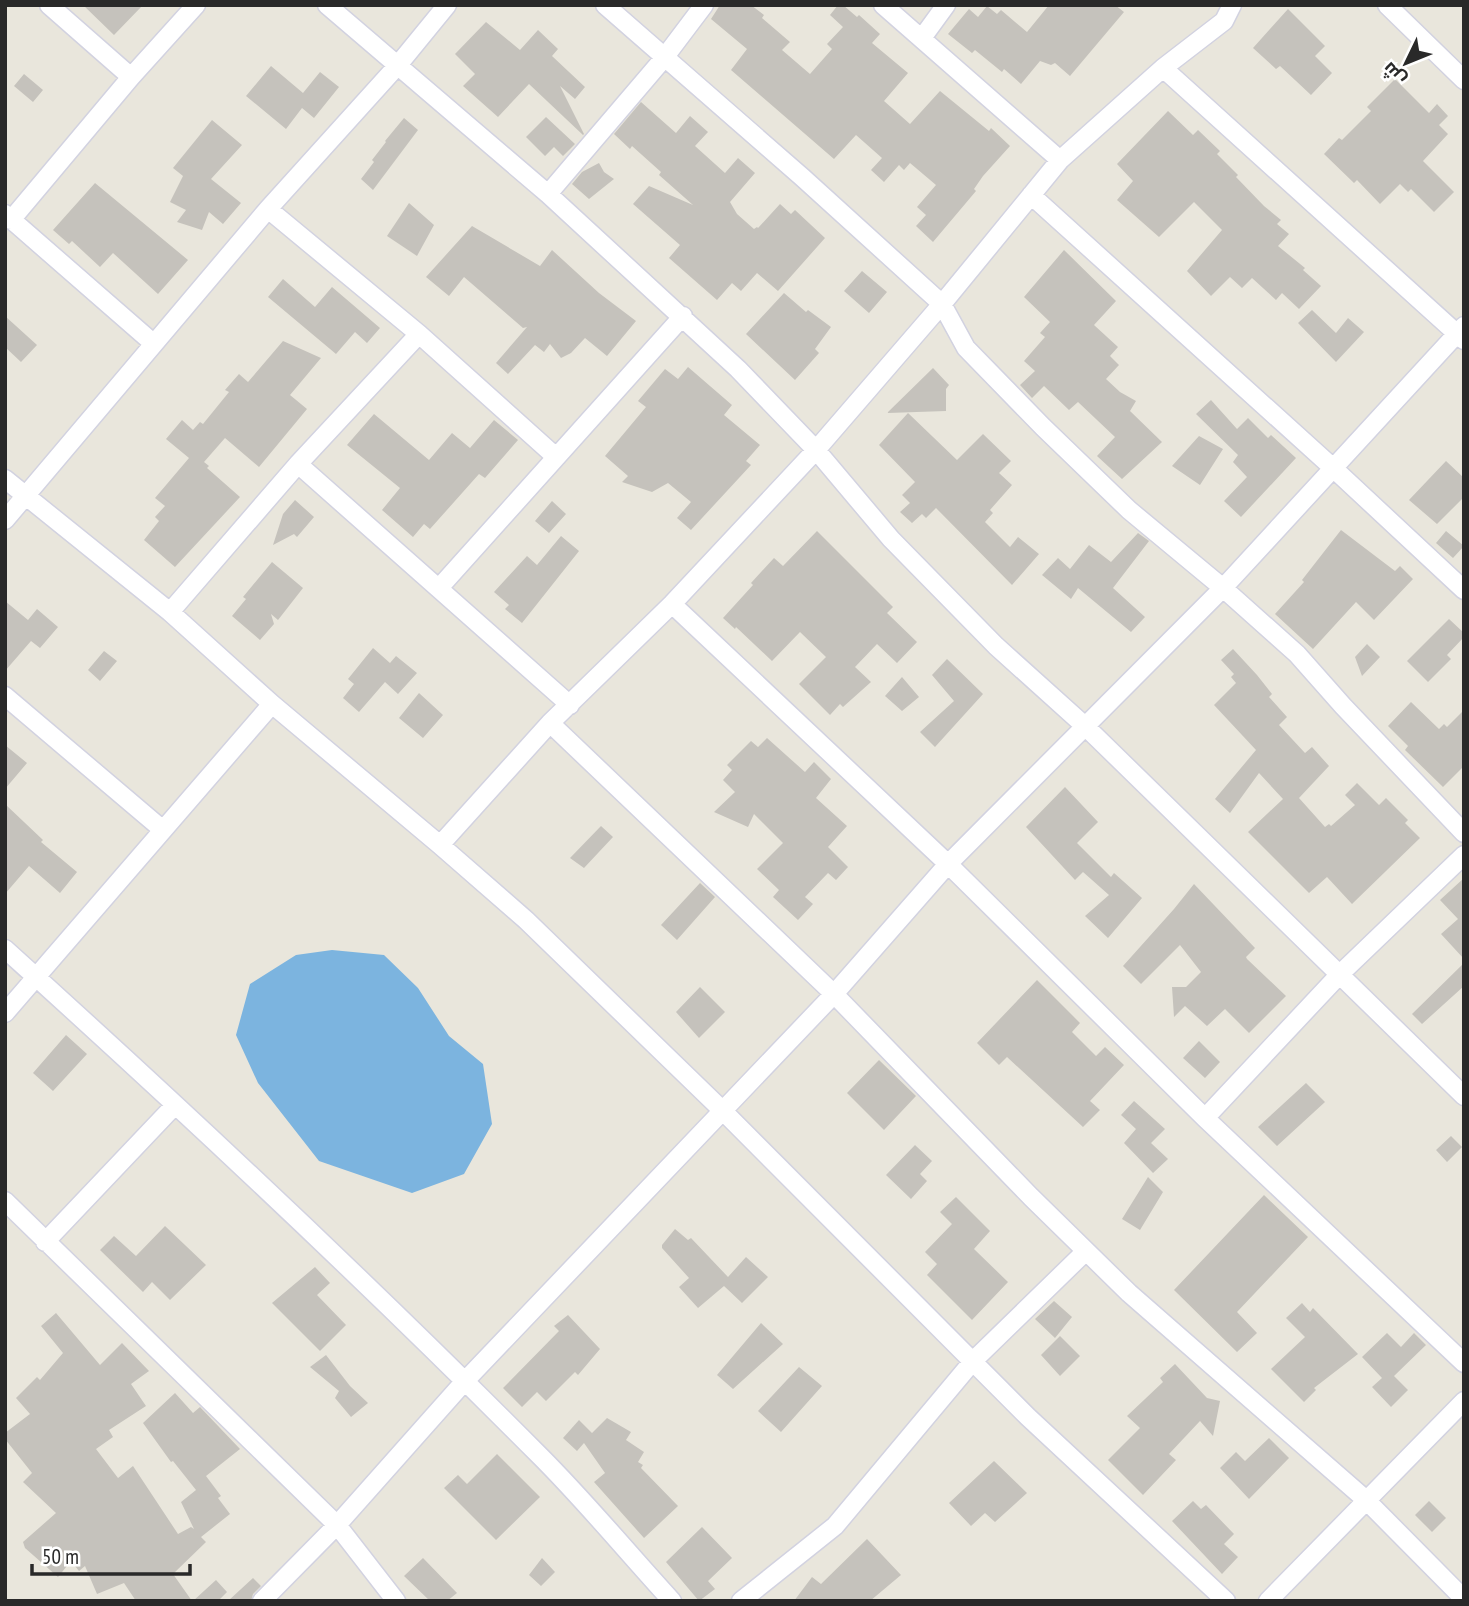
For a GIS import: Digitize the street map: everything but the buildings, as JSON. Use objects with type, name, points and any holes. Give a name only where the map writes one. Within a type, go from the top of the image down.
[{"type":"street","points":[[48,5],[131,77]]},
{"type":"street","points":[[153,343],[8,217],[196,5]]},
{"type":"street","points":[[327,5],[548,194],[683,316],[816,450],[891,539],[996,646],[1086,727],[1464,1096]]},
{"type":"street","points":[[5,520],[268,209],[398,65],[447,5]]},
{"type":"street","points":[[605,5],[942,304],[966,348],[1043,427],[1129,510],[1297,654],[1464,833]]},
{"type":"street","points":[[548,194],[664,58],[704,5]]},
{"type":"street","points":[[883,5],[1060,160]]},
{"type":"street","points":[[922,38],[946,5]]},
{"type":"street","points":[[440,845],[550,723],[672,604],[816,450],[942,304],[1060,160],[1163,68],[1224,21],[1232,5]]},
{"type":"street","points":[[1387,5],[1464,80]]},
{"type":"street","points":[[262,1601],[337,1525],[464,1382],[834,994],[948,864],[1223,588],[1332,467],[1461,333],[1163,68]]},
{"type":"street","points":[[1031,195],[1464,590]]},
{"type":"street","points":[[268,209],[419,334],[556,457]]},
{"type":"street","points":[[439,588],[683,316]]},
{"type":"street","points":[[170,612],[298,464],[419,334]]},
{"type":"street","points":[[298,464],[570,705]]},
{"type":"street","points":[[5,479],[170,612],[272,704],[526,920],[722,1110],[1038,1426],[1226,1601]]},
{"type":"street","points":[[672,604],[948,864],[1205,1118],[1464,1363]]},
{"type":"street","points":[[5,696],[163,830]]},
{"type":"street","points":[[5,1013],[272,704]]},
{"type":"street","points":[[550,723],[834,994],[1129,1293],[1365,1499],[1464,1599]]},
{"type":"street","points":[[1205,1118],[1340,974],[1464,855]]},
{"type":"street","points":[[5,949],[245,1168],[542,1458],[672,1601]]},
{"type":"street","points":[[45,1242],[175,1105]]},
{"type":"street","points":[[5,1201],[337,1525],[396,1601]]},
{"type":"street","points":[[741,1601],[835,1526],[973,1361],[1086,1251]]},
{"type":"street","points":[[1268,1601],[1365,1499],[1464,1401]]},
{"type":"water","points":[[332,950],[384,955],[418,988],[449,1036],[483,1064],[492,1124],[464,1174],[412,1193],[319,1161],[258,1083],[236,1035],[250,984],[296,955]]}]
